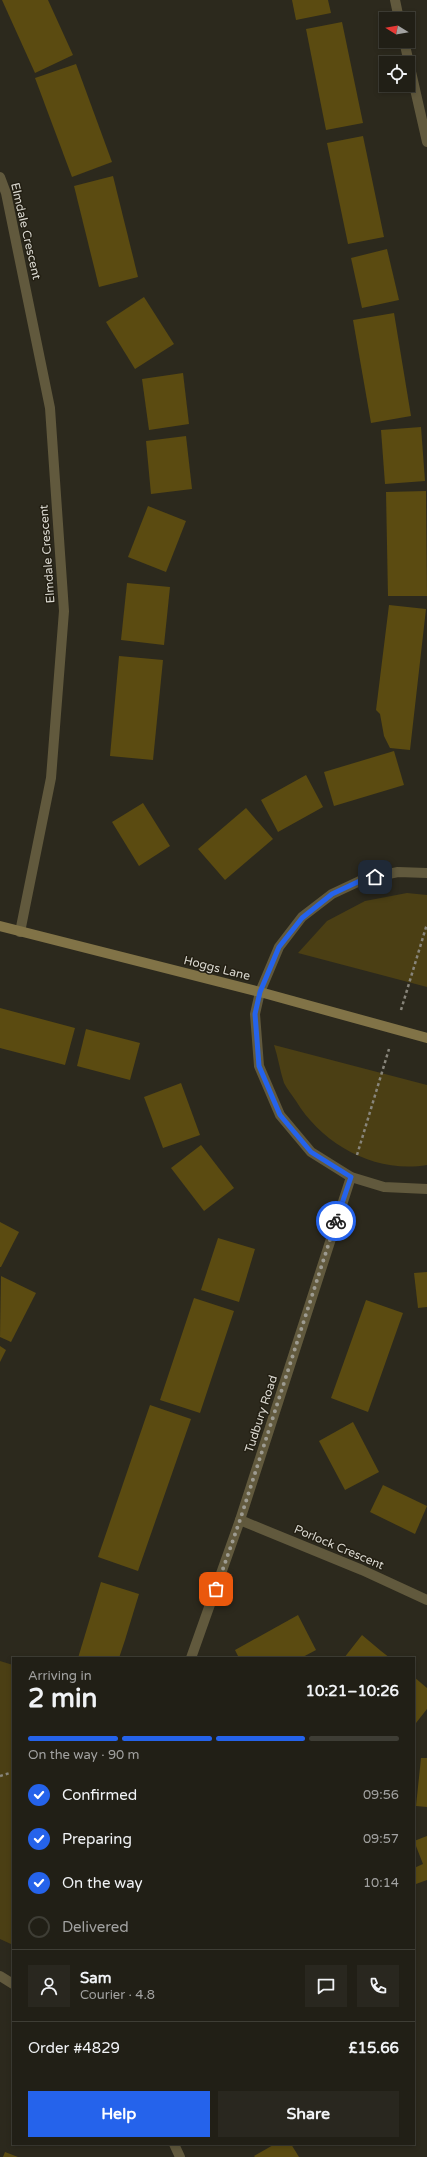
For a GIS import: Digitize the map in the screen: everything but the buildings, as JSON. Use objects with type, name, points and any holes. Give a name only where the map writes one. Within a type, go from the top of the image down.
[{"type":"street","points":[[395,0],[398,12]]},
{"type":"street","points":[[406,48],[427,142]]},
{"type":"street","name":"Elmdale Crescent","points":[[0,177],[6,193],[50,408],[64,611],[51,778],[20,932]]},
{"type":"street","points":[[427,873],[398,872],[364,879],[332,894],[302,918],[279,947],[260,992],[255,1014],[259,1066],[280,1115],[311,1152],[351,1177],[384,1187],[427,1189]]},
{"type":"street","name":"Hoggs Lane","points":[[0,926],[260,992],[427,1038]]},
{"type":"street","name":"Tudbury Road","points":[[191,1657],[240,1520],[351,1177]]},
{"type":"street","name":"Porlock Crescent","points":[[240,1520],[362,1570],[427,1600]]},
{"type":"street","points":[[0,1976],[12,1983]]},
{"type":"street","points":[[174,2145],[180,2157]]},
{"type":"path","points":[[0,1776],[12,1772]]},
{"type":"shaded area","points":[[407,893],[427,895],[427,987],[298,953],[327,921],[365,901]]},
{"type":"shaded area","points":[[274,1045],[427,1085],[427,1165],[408,1167],[388,1165],[370,1160],[335,1143],[307,1116],[287,1088],[284,1083]]},
{"type":"shaded area","points":[[0,1661],[12,1665],[12,1945],[0,1939]]},
{"type":"way so far","points":[[216,1589],[240,1520],[336,1221]]},
{"type":"route","points":[[336,1221],[351,1177],[311,1152],[280,1115],[259,1066],[255,1014],[260,992],[279,947],[302,918],[332,894],[364,879],[375,877]]}]
